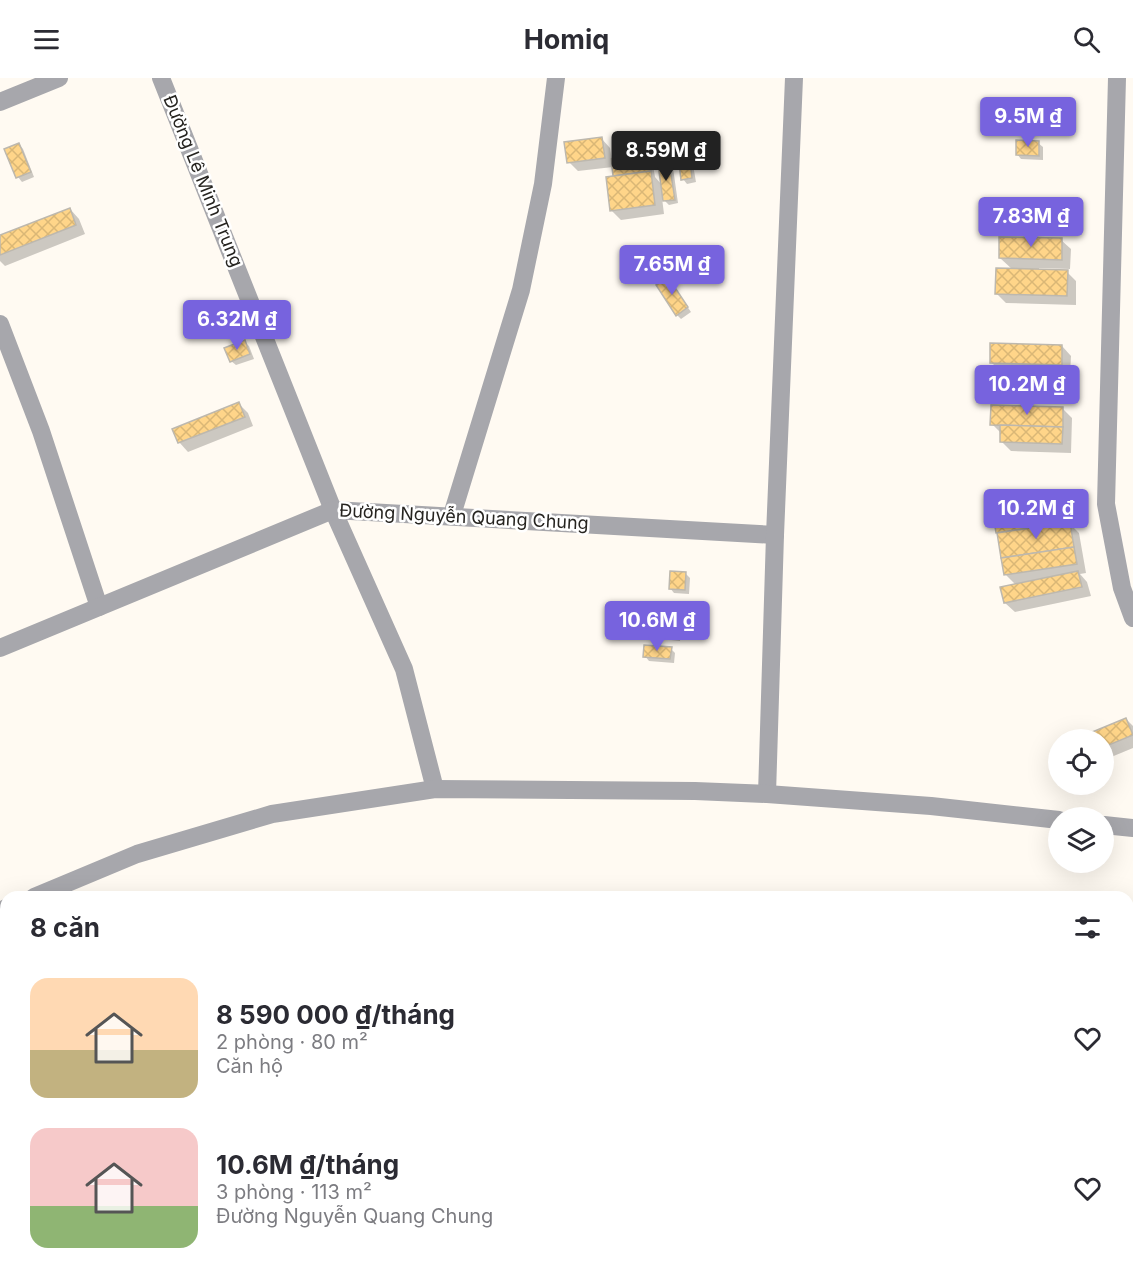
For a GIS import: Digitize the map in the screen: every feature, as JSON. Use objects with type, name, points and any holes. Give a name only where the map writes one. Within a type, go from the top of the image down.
[{"type":"street","points":[[0,102],[59,78]]},
{"type":"street","name":"Đường Lê Minh Trung","points":[[161,78],[333,510],[404,669],[435,789]]},
{"type":"street","points":[[452,515],[521,291],[543,184],[556,78]]},
{"type":"street","points":[[767,794],[794,78]]},
{"type":"street","points":[[1117,78],[1106,504],[1122,588],[1133,618]]},
{"type":"street","points":[[0,324],[41,431],[99,607]]},
{"type":"street","name":"Đường Nguyễn Quang Chung","points":[[0,648],[333,510],[775,535]]},
{"type":"street","points":[[49,891],[137,855],[272,814],[435,789],[695,791],[767,794],[931,806],[1048,819]]},
{"type":"street","points":[[1114,826],[1133,828]]},
{"type":"building","points":[[628,134],[630,147],[615,149],[614,136]]},
{"type":"building","points":[[602,137],[605,158],[567,163],[564,142]]},
{"type":"building","points":[[1016,140],[1039,141],[1039,156],[1016,155]]},
{"type":"building","points":[[19,143],[31,172],[16,178],[4,149]]},
{"type":"building","points":[[648,153],[651,171],[613,176],[611,159]]},
{"type":"building","points":[[689,153],[692,178],[681,180],[678,155]]},
{"type":"building","points":[[669,162],[675,200],[663,201],[658,164]]},
{"type":"building","points":[[651,171],[655,205],[610,211],[606,177]]},
{"type":"building","points":[[70,208],[76,225],[0,255],[0,235]]},
{"type":"building","points":[[999,237],[1062,238],[1062,260],[999,258]]},
{"type":"building","points":[[996,268],[1068,270],[1067,296],[995,294]]},
{"type":"building","points":[[668,277],[688,307],[676,316],[656,285]]},
{"type":"building","points":[[245,340],[250,354],[230,362],[224,348]]},
{"type":"building","points":[[990,343],[1062,345],[1062,365],[990,363]]},
{"type":"building","points":[[239,402],[245,417],[178,443],[172,429]]},
{"type":"building","points":[[991,405],[1063,407],[1063,427],[990,425]]},
{"type":"building","points":[[1000,425],[1063,427],[1062,444],[1000,442]]},
{"type":"building","points":[[1053,497],[1057,524],[996,533],[992,507]]},
{"type":"building","points":[[1070,522],[1074,547],[1001,558],[997,533]]},
{"type":"building","points":[[1074,547],[1077,564],[1004,575],[1001,558]]},
{"type":"building","points":[[670,571],[686,572],[685,590],[669,589]]},
{"type":"building","points":[[1078,571],[1082,587],[1004,603],[1000,587]]},
{"type":"building","points":[[661,603],[679,605],[676,638],[658,636]]},
{"type":"building","points":[[641,613],[660,615],[658,635],[639,634]]},
{"type":"building","points":[[644,645],[672,647],[670,659],[643,657]]},
{"type":"building","points":[[1126,718],[1133,735],[1114,743],[1114,729],[1100,729]]}]
